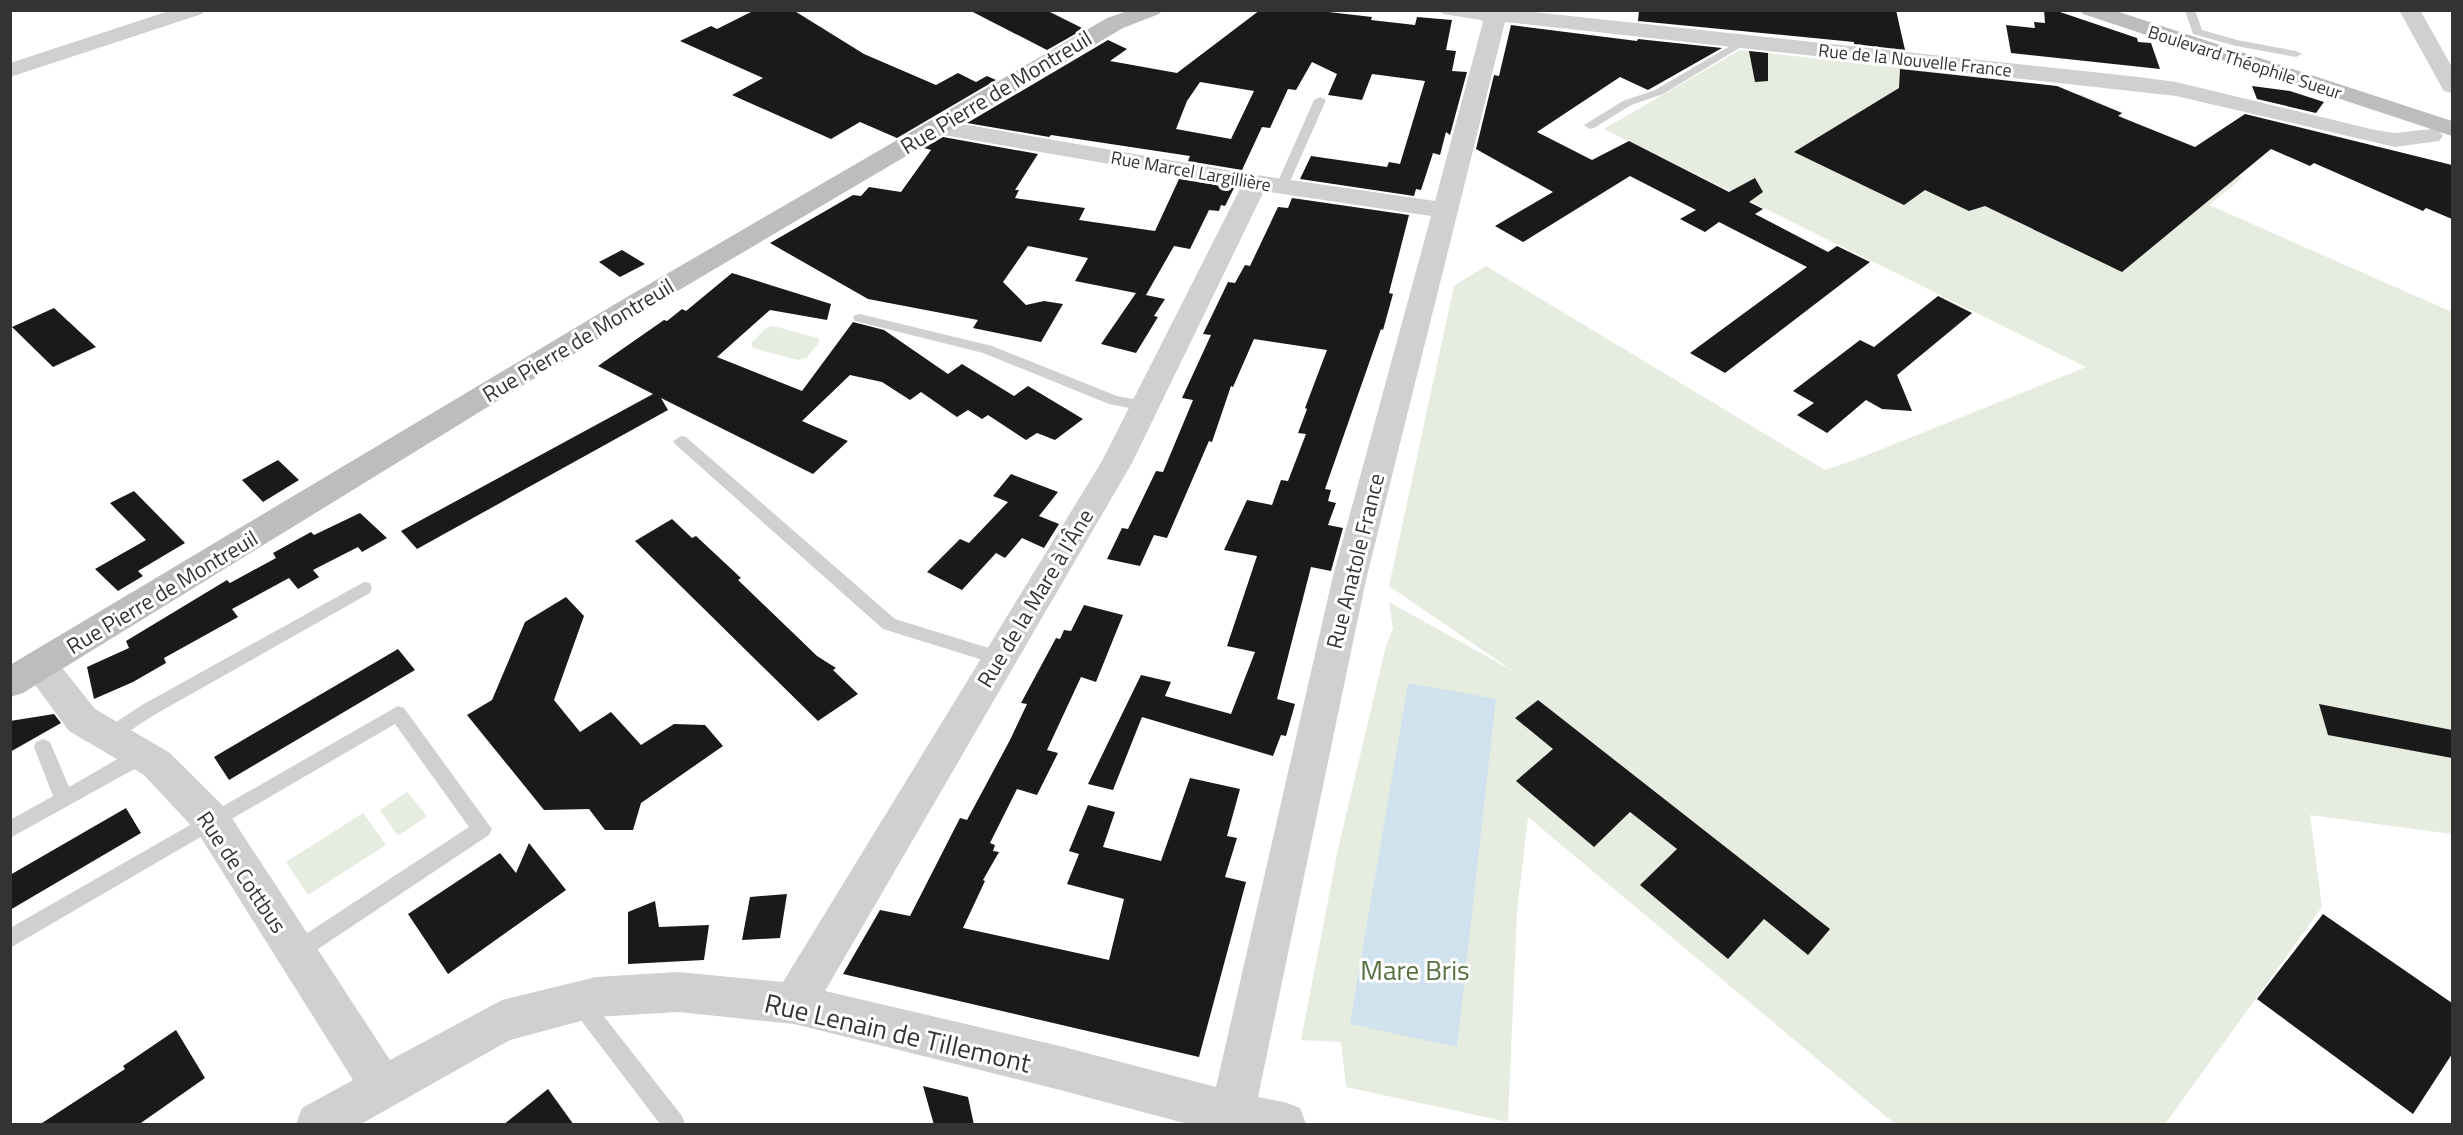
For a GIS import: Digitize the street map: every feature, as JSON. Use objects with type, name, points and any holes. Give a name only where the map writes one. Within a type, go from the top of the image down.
[{"type":"main road","name":"Rue Pierre de Montreuil","points":[[25,674],[637,303],[1124,16],[1152,10]]},
{"type":"main road","name":"Boulevard Théophile Sueur","points":[[2099,12],[2366,102],[2445,136]]},
{"type":"main road","name":"Boulevard Théophile Sueur","points":[[2366,102],[2397,120],[2445,136]]},
{"type":"street","points":[[10,70],[195,10]]},
{"type":"street","name":"Rue de la Nouvelle France","points":[[1450,10],[1487,12],[2176,89],[2375,137],[2395,140],[2445,136]]},
{"type":"street","points":[[2409,10],[2452,86]]},
{"type":"street","name":"Rue Anatole France","points":[[1231,1119],[1349,580],[1494,22],[1487,12]]},
{"type":"street","points":[[2375,137],[2397,120]]},
{"type":"street","name":"Rue Marcel Largillière","points":[[938,127],[1269,184],[1444,210]]},
{"type":"street","name":"Rue de la Mare à l'Âne","points":[[794,1004],[1117,463],[1145,406],[1269,184]]},
{"type":"street","name":"Rue de Cottbus","points":[[25,674],[82,720],[157,764],[212,821],[383,1088]]},
{"type":"street","name":"Rue Lenain de Tillemont","points":[[318,1125],[502,1021],[596,997],[678,992],[794,1004],[1060,1068],[1231,1119],[1284,1125]]},
{"type":"lane","points":[[2190,10],[2197,32],[2236,43],[2296,54]]},
{"type":"lane","points":[[1590,124],[1627,103],[1659,92],[1746,42]]},
{"type":"lane","points":[[1269,184],[1320,100]]},
{"type":"lane","points":[[860,318],[987,349],[1114,400],[1145,406]]},
{"type":"lane","points":[[681,441],[889,624],[999,658]]},
{"type":"lane","points":[[10,830],[64,799],[125,746],[148,710],[364,588]]},
{"type":"lane","points":[[10,939],[398,713],[482,829],[296,952]]},
{"type":"lane","points":[[43,747],[64,799]]},
{"type":"lane","points":[[596,997],[591,1016],[674,1125]]},
{"type":"green space","name":"Mare Bris","points":[[1740,50],[2043,84],[2075,97],[2080,94],[2124,113],[2120,116],[2187,144],[2179,151],[2242,178],[2209,205],[2452,312],[2452,834],[2310,815],[2322,907],[2165,1124],[1895,1124],[1528,817],[1517,912],[1508,1122],[1346,1087],[1341,1042],[1301,1040],[1338,849],[1386,646],[1393,629],[1389,602],[1513,671],[1389,586],[1454,286],[1486,266],[1825,470],[2086,367],[1604,129]]},
{"type":"green space","points":[[773,326],[818,338],[819,343],[806,358],[798,360],[753,348],[751,343],[766,328]]},
{"type":"green space","points":[[407,792],[427,816],[398,836],[380,810]]},
{"type":"green space","points":[[363,813],[386,845],[308,895],[286,862]]},
{"type":"water","points":[[1408,683],[1496,699],[1457,1047],[1350,1024]]},
{"type":"building","points":[[755,10],[793,10],[864,54],[936,85],[958,73],[976,82],[987,76],[996,80],[897,138],[860,122],[831,139],[732,95],[763,78],[680,41],[711,26],[717,29]]},
{"type":"building","points":[[969,10],[1046,10],[1084,29],[1047,50]]},
{"type":"building","points":[[1260,10],[1311,10],[1415,25],[1417,17],[1452,20],[1446,50],[1456,51],[1452,71],[1467,72],[1450,135],[1446,132],[1440,155],[1433,153],[1421,190],[1416,189],[1414,196],[1300,179],[1311,156],[1387,167],[1389,162],[1400,164],[1425,81],[1372,74],[1362,100],[1328,95],[1337,74],[1312,62],[1296,90],[1288,89],[1270,128],[1262,127],[1242,170],[1188,161],[1190,156],[1051,135],[1049,137],[967,123],[1108,40],[1127,49],[1110,61],[1177,73]],"holes":[[[1200,82],[1254,91],[1231,139],[1176,129],[1187,101]]]},
{"type":"building","points":[[1639,10],[1896,10],[1905,50],[1854,44],[1854,42],[1638,21]]},
{"type":"building","points":[[2044,10],[2054,10],[2137,38],[2138,42],[2151,43],[2160,69],[2011,53],[2006,25],[2035,28],[2034,22],[2045,23]]},
{"type":"building","points":[[1511,25],[1637,41],[1638,39],[1722,48],[1648,90],[1620,77],[1537,132],[1592,160],[1629,141],[1729,192],[1755,178],[1763,192],[1749,202],[1763,209],[1755,214],[1828,252],[1837,246],[1870,262],[1725,373],[1690,353],[1807,267],[1719,222],[1705,232],[1680,219],[1696,210],[1630,176],[1523,242],[1495,226],[1553,192],[1476,149],[1494,75],[1499,76]]},
{"type":"building","points":[[1749,51],[1768,53],[1768,81],[1755,82]]},
{"type":"building","points":[[1900,69],[2057,86],[2122,113],[2118,116],[2195,147],[2245,114],[2452,165],[2452,219],[2426,208],[2423,211],[2314,163],[2310,166],[2271,149],[2122,272],[1985,206],[1969,211],[1925,190],[1904,205],[1794,152],[1899,88]]},
{"type":"building","points":[[2252,86],[2290,91],[2324,102],[2316,113],[2257,99]]},
{"type":"building","points":[[943,137],[1038,154],[1015,190],[1019,190],[1015,198],[1085,208],[1079,220],[1155,231],[1179,179],[1234,188],[1225,206],[1221,205],[1219,211],[1209,210],[1190,249],[1174,246],[1146,295],[1075,281],[1088,258],[1028,246],[1003,282],[1026,305],[1044,301],[1063,304],[1041,342],[973,328],[978,320],[868,299],[770,243],[853,195],[861,196],[869,187],[901,192],[931,150],[924,148]]},
{"type":"building","points":[[1292,198],[1409,215],[1389,293],[1393,294],[1383,330],[1381,329],[1325,489],[1331,490],[1328,501],[1336,503],[1328,525],[1343,528],[1331,571],[1311,567],[1277,699],[1295,704],[1286,736],[1281,735],[1273,756],[1142,717],[1113,790],[1088,784],[1141,675],[1171,682],[1165,696],[1231,714],[1255,652],[1227,646],[1257,556],[1224,550],[1247,500],[1272,505],[1281,480],[1288,481],[1306,434],[1298,433],[1307,409],[1305,408],[1327,350],[1254,339],[1233,387],[1231,386],[1212,442],[1209,441],[1167,538],[1154,535],[1140,566],[1107,559],[1122,528],[1128,529],[1156,471],[1163,472],[1193,400],[1182,398],[1211,335],[1203,334],[1228,282],[1235,283],[1245,265],[1250,266],[1278,207],[1288,208]]},
{"type":"building","points":[[622,250],[645,264],[620,277],[599,262]]},
{"type":"building","points":[[732,273],[831,304],[827,320],[770,310],[717,357],[802,391],[853,322],[884,330],[948,374],[962,364],[1014,396],[1028,386],[1083,419],[1055,440],[1037,433],[1026,440],[988,415],[982,419],[968,410],[957,417],[921,392],[910,400],[882,382],[850,375],[802,421],[848,441],[813,474],[661,398],[668,410],[417,549],[401,531],[653,394],[598,366],[664,320],[667,321],[682,309],[686,311]]},
{"type":"building","points":[[1136,293],[1165,299],[1154,316],[1158,317],[1136,353],[1101,344]]},
{"type":"building","points":[[1938,296],[1972,313],[1897,375],[1912,411],[1882,409],[1866,400],[1827,433],[1797,415],[1814,403],[1793,391],[1860,340],[1874,347]]},
{"type":"building","points":[[54,308],[96,347],[53,367],[12,327]]},
{"type":"building","points":[[278,460],[299,480],[263,502],[242,480]]},
{"type":"building","points":[[1011,474],[1058,492],[1039,516],[1059,524],[1044,548],[1022,538],[1005,558],[996,553],[962,590],[927,572],[960,539],[969,543],[1008,502],[993,496]]},
{"type":"building","points":[[134,491],[185,543],[138,571],[143,576],[118,591],[95,569],[146,540],[110,503]]},
{"type":"building","points":[[360,513],[387,538],[362,552],[358,547],[313,570],[319,577],[298,589],[289,578],[232,609],[238,617],[164,658],[166,663],[133,682],[94,699],[87,667],[129,648],[126,641],[227,580],[230,583],[276,558],[273,553],[311,532],[314,535]]},
{"type":"building","points":[[672,519],[692,538],[696,536],[741,578],[738,580],[817,656],[836,668],[833,670],[858,694],[818,721],[635,541]]},
{"type":"building","points":[[566,597],[584,616],[554,700],[580,732],[611,712],[641,745],[674,724],[705,725],[723,746],[641,803],[633,830],[605,830],[589,809],[544,810],[467,715],[492,700],[525,622]]},
{"type":"building","points":[[1084,605],[1123,615],[1096,682],[1081,677],[1047,750],[1058,753],[1037,795],[1017,789],[990,843],[995,845],[993,851],[999,852],[983,880],[985,881],[963,928],[1109,960],[1124,899],[1067,884],[1079,854],[1069,851],[1088,805],[1115,812],[1103,847],[1161,861],[1190,778],[1240,789],[1227,836],[1237,838],[1225,877],[1246,882],[1199,1057],[843,974],[880,910],[910,916],[960,818],[967,820],[1010,740],[1027,704],[1021,703],[1056,638],[1060,639],[1064,630],[1071,631]]},
{"type":"building","points":[[398,649],[415,670],[229,780],[214,757]]},
{"type":"building","points":[[1538,700],[1830,929],[1808,955],[1764,919],[1728,959],[1640,885],[1677,849],[1630,812],[1594,847],[1516,781],[1553,749],[1515,718]]},
{"type":"building","points":[[2319,704],[2452,730],[2452,758],[2328,735]]},
{"type":"building","points":[[54,714],[61,723],[10,752],[10,721]]},
{"type":"building","points":[[126,808],[141,833],[10,910],[10,875]]},
{"type":"building","points":[[529,843],[566,890],[448,974],[408,914],[500,853],[516,873]]},
{"type":"building","points":[[787,894],[780,938],[742,940],[750,897]]},
{"type":"building","points":[[655,901],[659,927],[709,925],[704,960],[628,964],[628,912]]},
{"type":"building","points":[[2323,914],[2452,1003],[2452,1054],[2413,1114],[2257,999]]},
{"type":"building","points":[[176,1030],[205,1078],[138,1125],[39,1125],[125,1069],[123,1066]]},
{"type":"building","points":[[923,1086],[968,1097],[974,1125],[934,1125]]},
{"type":"building","points":[[548,1089],[574,1125],[503,1125]]}]
